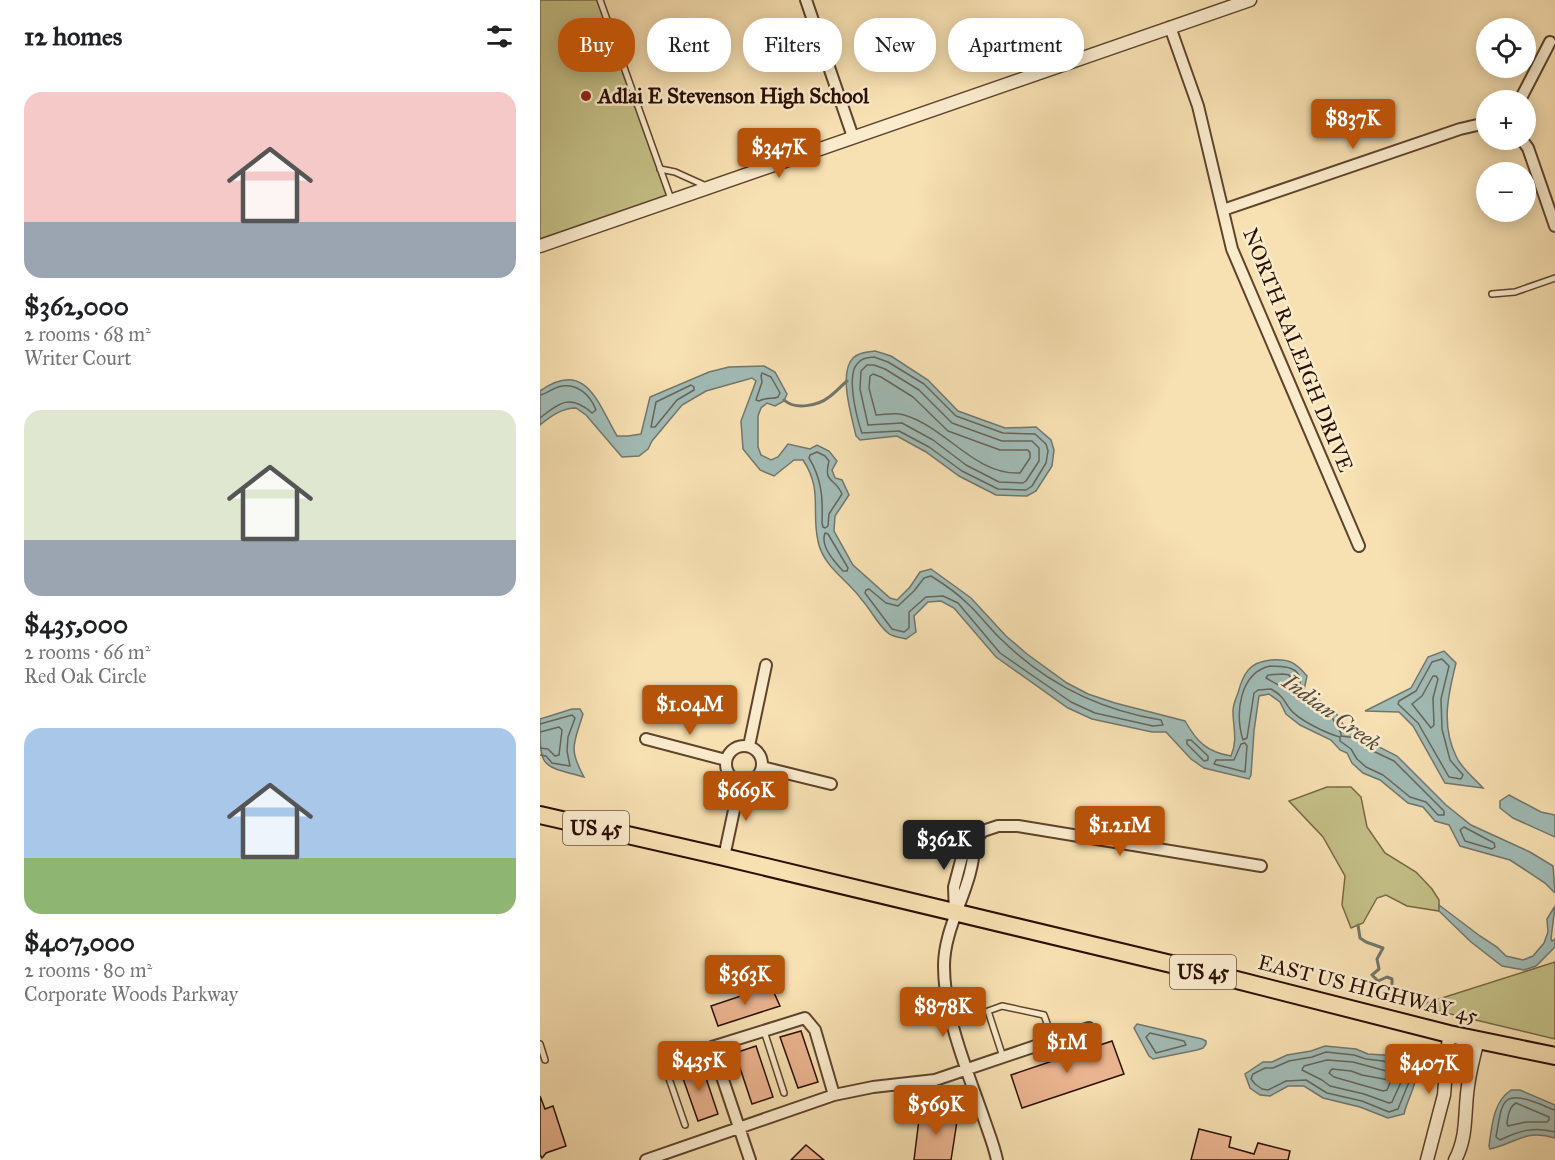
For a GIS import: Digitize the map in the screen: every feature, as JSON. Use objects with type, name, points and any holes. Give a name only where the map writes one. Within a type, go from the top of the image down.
[{"type":"main road","name":"EAST US HIGHWAY 45","points":[[540,815],[1228,978],[1449,1034],[1555,1056]]},
{"type":"street","points":[[806,0],[853,137]]},
{"type":"street","points":[[540,246],[1250,0]]},
{"type":"street","name":"NORTH RALEIGH DRIVE","points":[[1170,27],[1198,106],[1232,249],[1359,546]]},
{"type":"street","points":[[1525,90],[1550,42]]},
{"type":"street","points":[[1223,210],[1476,125]]},
{"type":"street","points":[[1529,150],[1555,226]]},
{"type":"street","points":[[749,746],[766,665]]},
{"type":"street","points":[[646,739],[726,760]]},
{"type":"street","points":[[739,746],[749,746],[757,750],[762,767],[756,777],[740,782],[727,771],[726,760],[733,749],[739,746]]},
{"type":"street","points":[[762,767],[831,784]]},
{"type":"street","points":[[724,857],[740,782]]},
{"type":"street","points":[[997,1160],[945,994],[944,963],[955,914],[966,891],[974,855],[974,843],[983,831],[998,826],[1018,826],[1261,866]]},
{"type":"street","points":[[750,1160],[712,1047],[805,1018],[815,1030],[834,1095]]},
{"type":"street","points":[[646,1160],[834,1095],[873,1087],[935,1080],[1089,1028]]},
{"type":"street","points":[[1427,1160],[1444,1095],[1449,1034]]},
{"type":"street","points":[[1455,1160],[1466,1125],[1467,1088],[1478,1040]]},
{"type":"lane","points":[[600,0],[671,201]]},
{"type":"lane","points":[[660,169],[675,172],[708,187]]},
{"type":"lane","points":[[1492,294],[1515,292],[1555,278]]},
{"type":"lane","points":[[1003,1057],[988,1011],[1002,1006],[1044,1015],[1053,1040]]},
{"type":"lane","points":[[764,1030],[784,1093]]},
{"type":"lane","points":[[540,1044],[545,1059]]},
{"type":"lane","points":[[685,1125],[663,1061],[712,1047]]},
{"type":"shaded area","name":"Adlai E Stevenson High School","points":[[540,0],[600,0],[606,18],[558,18],[558,72],[625,72],[671,201],[540,239]]},
{"type":"shaded area","points":[[1327,787],[1351,787],[1361,797],[1367,827],[1385,853],[1416,872],[1432,889],[1439,900],[1439,911],[1407,906],[1386,895],[1377,898],[1363,923],[1351,928],[1342,905],[1345,876],[1323,837],[1289,801]]},
{"type":"shaded area","points":[[1555,962],[1555,1039],[1417,1006]]},
{"type":"water","points":[[875,351],[891,356],[928,380],[958,411],[1005,428],[1036,427],[1051,440],[1054,450],[1052,466],[1036,491],[1027,496],[996,495],[959,476],[926,452],[897,436],[860,440],[856,436],[849,407],[847,374],[849,365],[855,356]]},
{"type":"water","name":"Indian Creek","points":[[764,366],[775,372],[787,394],[784,401],[775,406],[767,403],[761,408],[758,416],[758,447],[761,455],[771,460],[778,457],[788,444],[810,449],[817,445],[829,451],[837,461],[832,470],[835,478],[842,480],[849,495],[835,516],[834,531],[853,565],[890,598],[897,600],[920,572],[931,569],[971,598],[1006,636],[1027,654],[1067,683],[1088,694],[1115,703],[1185,721],[1194,735],[1209,749],[1231,756],[1235,739],[1234,706],[1248,670],[1263,661],[1292,662],[1307,676],[1304,690],[1334,710],[1347,731],[1361,731],[1377,746],[1397,756],[1446,805],[1471,825],[1530,852],[1553,866],[1555,893],[1545,883],[1510,860],[1460,846],[1449,825],[1435,821],[1423,807],[1408,803],[1380,780],[1363,773],[1352,763],[1347,753],[1340,750],[1331,740],[1300,725],[1286,714],[1280,702],[1269,694],[1259,696],[1249,779],[1204,768],[1191,759],[1166,732],[1152,732],[1092,719],[1068,708],[996,657],[954,608],[941,601],[928,602],[914,616],[916,632],[906,639],[890,634],[830,566],[821,550],[816,530],[813,481],[803,460],[794,460],[774,476],[760,470],[743,449],[741,421],[756,381],[752,378],[706,391],[682,405],[648,449],[639,456],[622,457],[586,415],[576,408],[561,411],[540,425],[540,391],[556,382],[569,380],[580,382],[596,399],[617,436],[628,436],[641,434],[650,397],[709,372],[729,367]]},
{"type":"water","points":[[1444,651],[1456,663],[1447,710],[1451,744],[1461,765],[1483,788],[1445,783],[1413,726],[1399,712],[1365,711],[1411,688],[1428,657]]},
{"type":"water","points":[[572,709],[580,709],[583,714],[575,739],[574,752],[584,777],[551,767],[542,756],[540,719]]},
{"type":"water","points":[[1509,795],[1541,812],[1555,815],[1555,837],[1513,818],[1500,808],[1500,801]]},
{"type":"water","points":[[1439,905],[1506,956],[1523,960],[1533,956],[1544,943],[1548,932],[1547,919],[1555,906],[1551,939],[1552,941],[1555,939],[1555,947],[1536,966],[1524,970],[1502,966],[1471,942],[1439,911]]},
{"type":"water","points":[[1137,1024],[1202,1039],[1206,1041],[1206,1044],[1197,1050],[1153,1059],[1149,1056],[1134,1028]]},
{"type":"water","points":[[1325,1046],[1384,1055],[1415,1067],[1414,1085],[1404,1114],[1388,1118],[1360,1107],[1323,1098],[1304,1086],[1288,1086],[1270,1096],[1260,1095],[1250,1088],[1245,1074],[1263,1062],[1272,1062],[1287,1055]]},
{"type":"water","points":[[1511,1090],[1520,1090],[1555,1105],[1555,1138],[1528,1136],[1490,1149],[1494,1115],[1500,1101]]},
{"type":"building","points":[[771,986],[780,1006],[718,1026],[711,1006]]},
{"type":"building","points":[[801,1031],[818,1082],[798,1088],[780,1037]]},
{"type":"building","points":[[1112,1041],[1124,1074],[1022,1108],[1011,1075]]},
{"type":"building","points":[[756,1046],[773,1097],[752,1104],[735,1053]]},
{"type":"building","points":[[701,1063],[718,1114],[698,1121],[680,1070]]},
{"type":"building","points":[[540,1096],[545,1109],[553,1106],[566,1146],[546,1153],[542,1158],[540,1155]]},
{"type":"building","points":[[920,1111],[958,1115],[951,1160],[914,1160]]},
{"type":"building","points":[[1199,1129],[1231,1137],[1229,1147],[1254,1154],[1258,1143],[1290,1151],[1288,1160],[1191,1160]]},
{"type":"building","points":[[806,1145],[824,1160],[791,1160]]},
{"type":"waterway","points":[[784,400],[794,405],[813,405],[829,397],[847,381]]},
{"type":"waterway","points":[[1358,925],[1360,938],[1383,948],[1377,959],[1379,969],[1372,975],[1378,981],[1387,977],[1392,979],[1394,990]]},
{"type":"place","name":"Adlai E Stevenson High School","points":[[586,96]]}]
